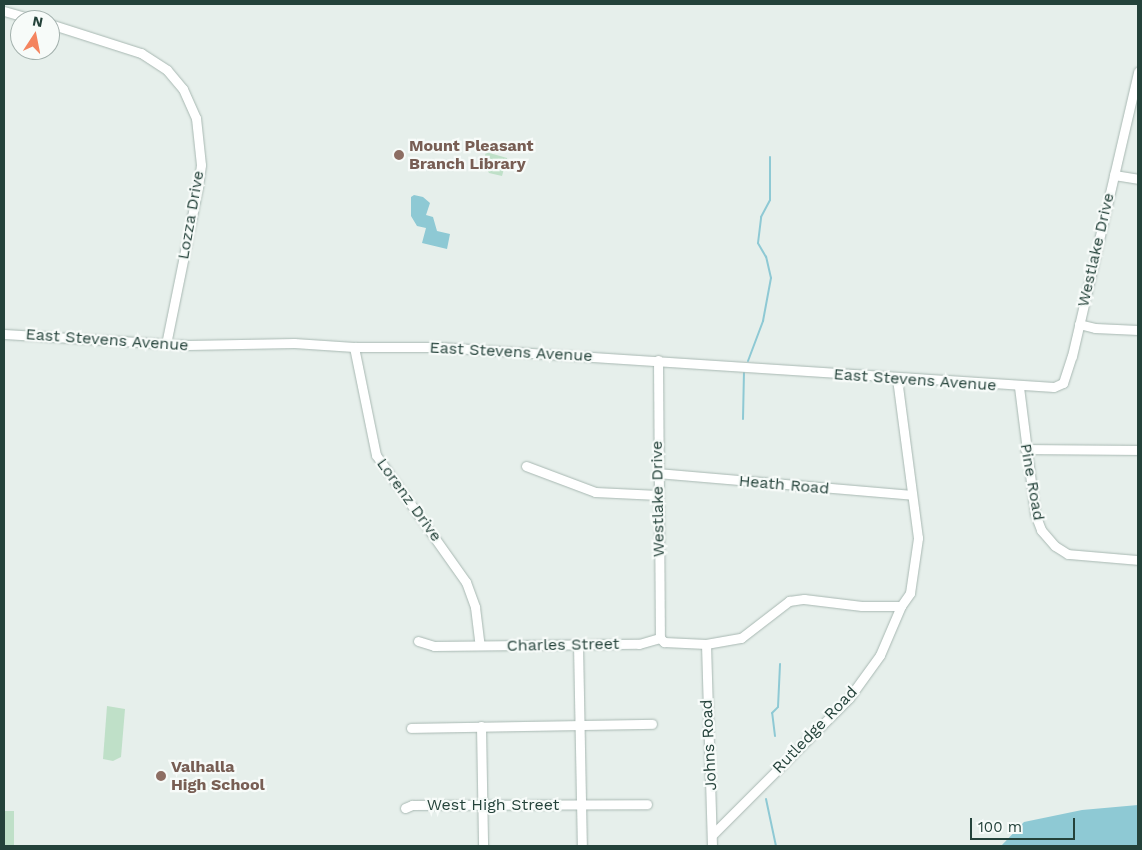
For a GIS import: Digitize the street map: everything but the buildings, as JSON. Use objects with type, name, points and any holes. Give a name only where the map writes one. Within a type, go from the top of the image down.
[{"type":"street","name":"Lozza Drive","points":[[60,27],[141,53],[167,70],[178,83],[196,118],[201,158],[198,187],[166,344]]},
{"type":"street","name":"Westlake Drive","points":[[1019,387],[1054,387],[1063,383],[1079,324],[1138,72]]},
{"type":"street","points":[[1114,175],[1138,180]]},
{"type":"street","points":[[1079,324],[1095,328],[1138,330]]},
{"type":"street","name":"East Stevens Avenue","points":[[4,334],[166,344],[294,343],[354,347],[439,347],[658,360],[1019,387]]},
{"type":"street","name":"Lorenz Drive","points":[[354,347],[376,455],[466,582],[475,607],[480,645]]},
{"type":"street","name":"Westlake Drive","points":[[658,360],[657,473],[660,638]]},
{"type":"street","name":"Rutledge Road","points":[[712,834],[849,698],[889,638],[901,606],[910,593],[917,558],[912,495],[897,378]]},
{"type":"street","name":"Pine Road","points":[[1019,387],[1025,449],[1035,514],[1048,538],[1074,555],[1138,560]]},
{"type":"street","points":[[1025,449],[1138,450]]},
{"type":"street","points":[[526,466],[595,492],[658,496]]},
{"type":"street","name":"Heath Road","points":[[657,473],[912,495]]},
{"type":"street","name":"Charles Street","points":[[418,641],[434,646],[639,644],[660,638],[664,642],[706,644],[742,638],[789,601],[804,599],[862,606],[901,606]]},
{"type":"street","points":[[578,644],[582,846]]},
{"type":"street","name":"Johns Road","points":[[706,644],[712,846]]},
{"type":"street","points":[[411,728],[652,724]]},
{"type":"street","points":[[481,726],[483,846]]},
{"type":"street","name":"West High Street","points":[[405,808],[412,805],[647,804]]},
{"type":"green space","points":[[486,152],[507,158],[502,176],[489,173],[483,162]]},
{"type":"green space","points":[[107,706],[125,709],[121,757],[113,761],[103,759]]},
{"type":"green space","points":[[4,811],[14,811],[14,846],[4,846]]},
{"type":"water","points":[[414,195],[423,197],[430,203],[426,215],[433,217],[437,231],[450,234],[447,249],[422,243],[426,228],[417,226],[411,216],[411,197]]},
{"type":"water","points":[[1138,805],[1138,846],[1001,846],[1024,822],[1082,810]]},
{"type":"waterway","points":[[748,361],[763,321],[771,278],[766,257],[758,243],[761,217],[770,200],[770,157]]},
{"type":"waterway","points":[[743,419],[744,373]]},
{"type":"waterway","points":[[775,736],[772,713],[778,707],[780,664]]},
{"type":"waterway","points":[[766,799],[776,846]]},
{"type":"place","name":"Mount Pleasant Branch Library","points":[[399,155]]},
{"type":"place","name":"Valhalla High School","points":[[161,776]]}]
